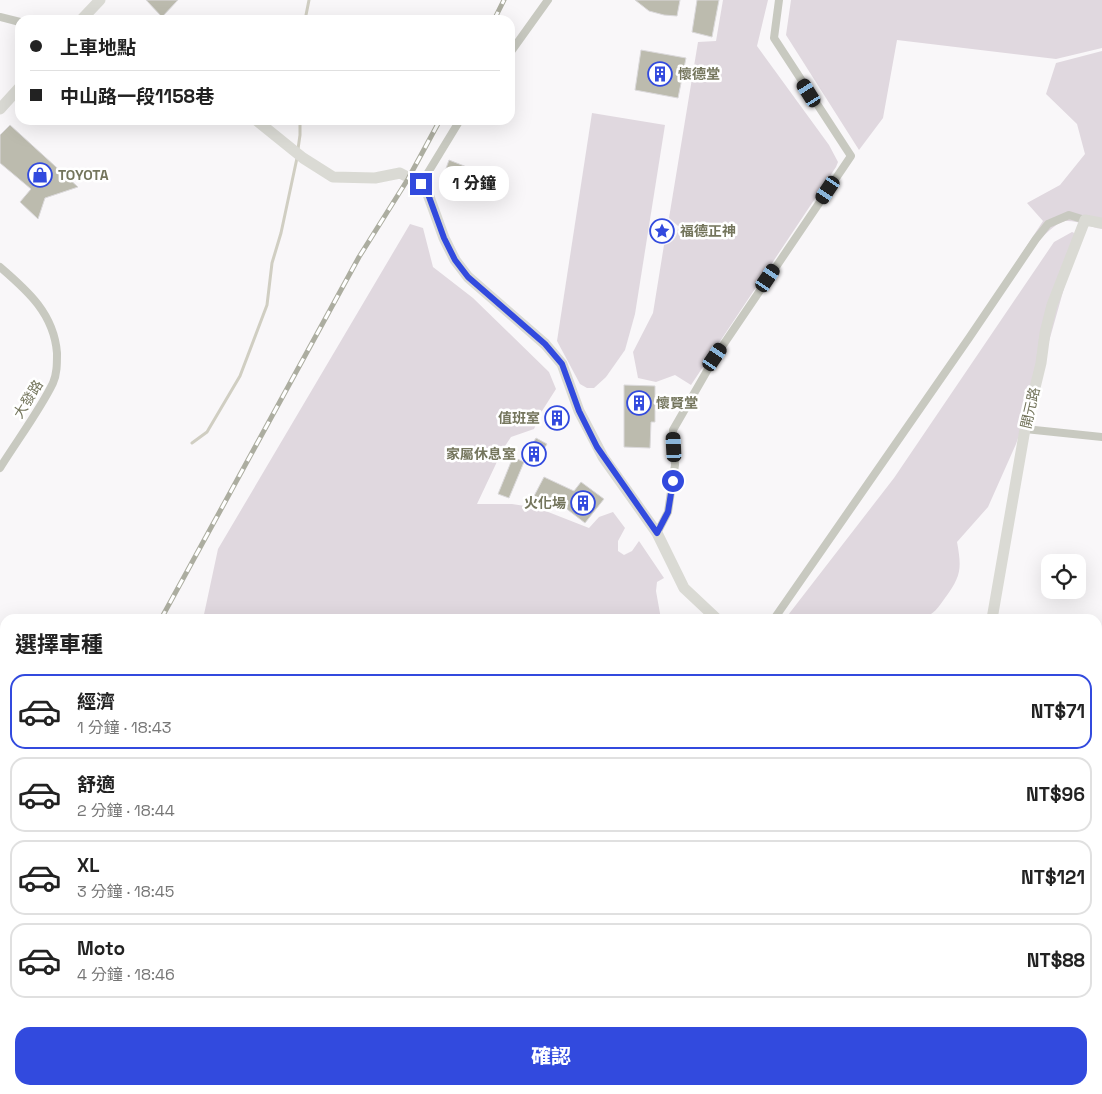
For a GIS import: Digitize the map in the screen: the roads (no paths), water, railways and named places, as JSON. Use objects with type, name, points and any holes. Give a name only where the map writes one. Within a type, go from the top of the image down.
[{"type":"street","points":[[86,15],[100,0]]},
{"type":"street","points":[[515,46],[548,0]]},
{"type":"street","points":[[657,533],[668,512],[675,465],[673,430],[715,357],[851,156],[774,38],[779,0]]},
{"type":"street","points":[[0,17],[15,21]]},
{"type":"street","points":[[0,109],[15,92]]},
{"type":"street","points":[[262,125],[297,154],[333,177],[375,178],[400,174],[421,184],[428,194],[444,238],[455,260],[468,277],[545,344],[562,364],[579,411],[603,457],[657,533],[684,588],[712,614]]},
{"type":"street","points":[[421,184],[457,125]]},
{"type":"street","points":[[777,614],[1048,224],[1069,216],[1102,223]]},
{"type":"street","name":"開元路","points":[[993,614],[1025,429],[1052,305],[1085,220]]},
{"type":"street","name":"大發路","points":[[0,267],[28,291],[46,315],[52,328],[57,361],[53,383],[0,468]]},
{"type":"street","points":[[1025,429],[1102,437]]},
{"type":"waterway","points":[[306,15],[309,0]]},
{"type":"waterway","points":[[298,149],[300,125]]},
{"type":"waterway","points":[[192,443],[207,432],[240,376],[267,305],[272,263],[281,233],[297,158]]},
{"type":"railway","points":[[496,15],[504,0]]},
{"type":"railway","points":[[164,614],[359,257],[408,179],[437,125]]},
{"type":"place","name":"懷德堂","points":[[660,74]]},
{"type":"place","name":"TOYOTA","points":[[40,175]]},
{"type":"place","name":"福德正神","points":[[662,231]]},
{"type":"place","name":"懷賢堂","points":[[639,403]]},
{"type":"place","name":"值班室","points":[[557,418]]},
{"type":"place","name":"家屬休息室","points":[[534,454]]},
{"type":"place","name":"火化場","points":[[583,503]]}]
